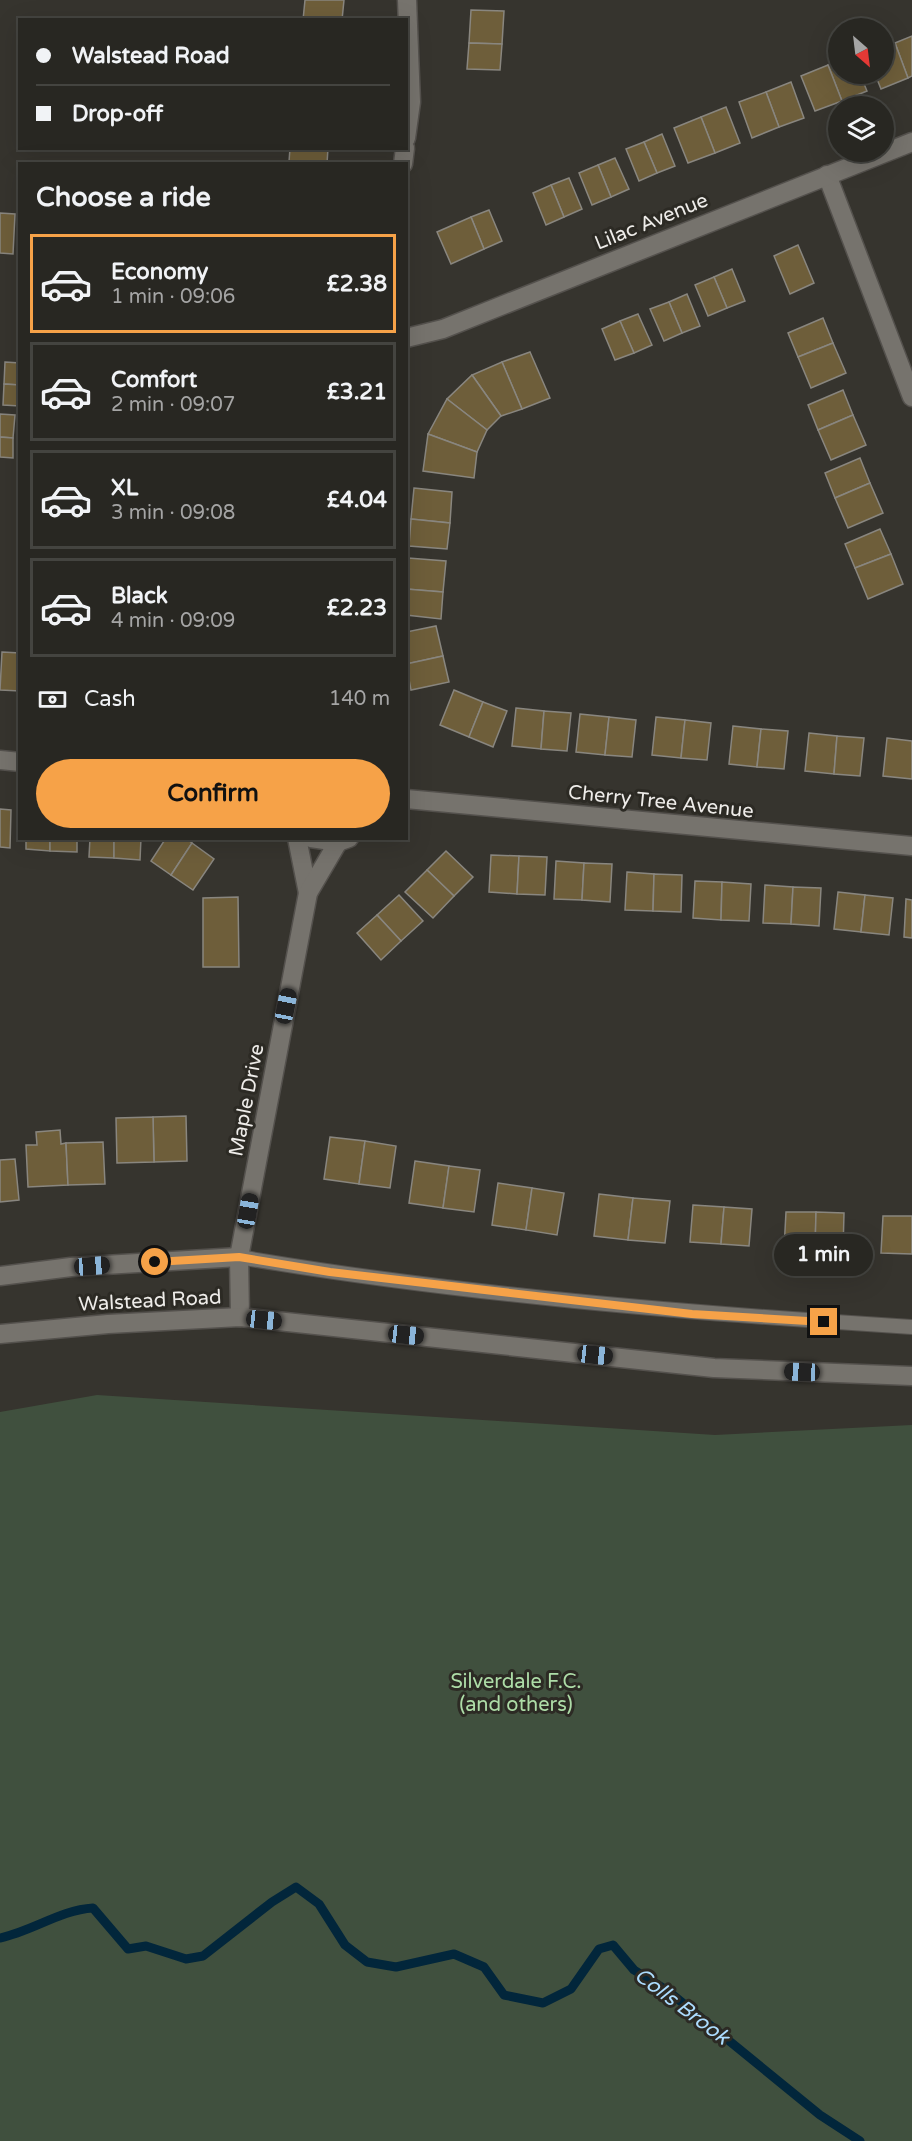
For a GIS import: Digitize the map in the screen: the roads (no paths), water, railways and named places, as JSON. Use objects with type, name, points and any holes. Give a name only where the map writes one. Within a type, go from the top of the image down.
[{"type":"street","points":[[407,0],[408,18]]},
{"type":"street","points":[[408,26],[411,102],[408,124]]},
{"type":"street","name":"Lilac Avenue","points":[[408,338],[443,329],[912,142]]},
{"type":"street","points":[[826,175],[912,397]]},
{"type":"street","points":[[0,760],[18,762]]},
{"type":"street","name":"Cherry Tree Avenue","points":[[408,799],[912,846]]},
{"type":"street","name":"Maple Drive","points":[[240,1317],[239,1257],[308,893],[297,840]]},
{"type":"street","name":"Maple Drive","points":[[308,893],[343,840]]},
{"type":"street","name":"Walstead Road","points":[[0,1276],[71,1267],[239,1257]]},
{"type":"street","name":"Walstead Road","points":[[0,1334],[108,1324],[240,1317],[714,1368],[912,1376]]},
{"type":"lane","points":[[239,1257],[330,1272],[692,1314],[912,1328]]},
{"type":"waterway","name":"Colls Brook","points":[[0,1938],[69,1913],[93,1908],[128,1949],[146,1946],[186,1959],[203,1956],[272,1902],[296,1887],[319,1904],[345,1945],[367,1962],[396,1967],[454,1954],[484,1967],[504,1995],[543,2003],[571,1989],[599,1949],[613,1945],[634,1970],[668,1991],[820,2115],[860,2141]]},
{"type":"park label","name":"Silverdale F.C. (and others)","points":[[516,1692]]}]
